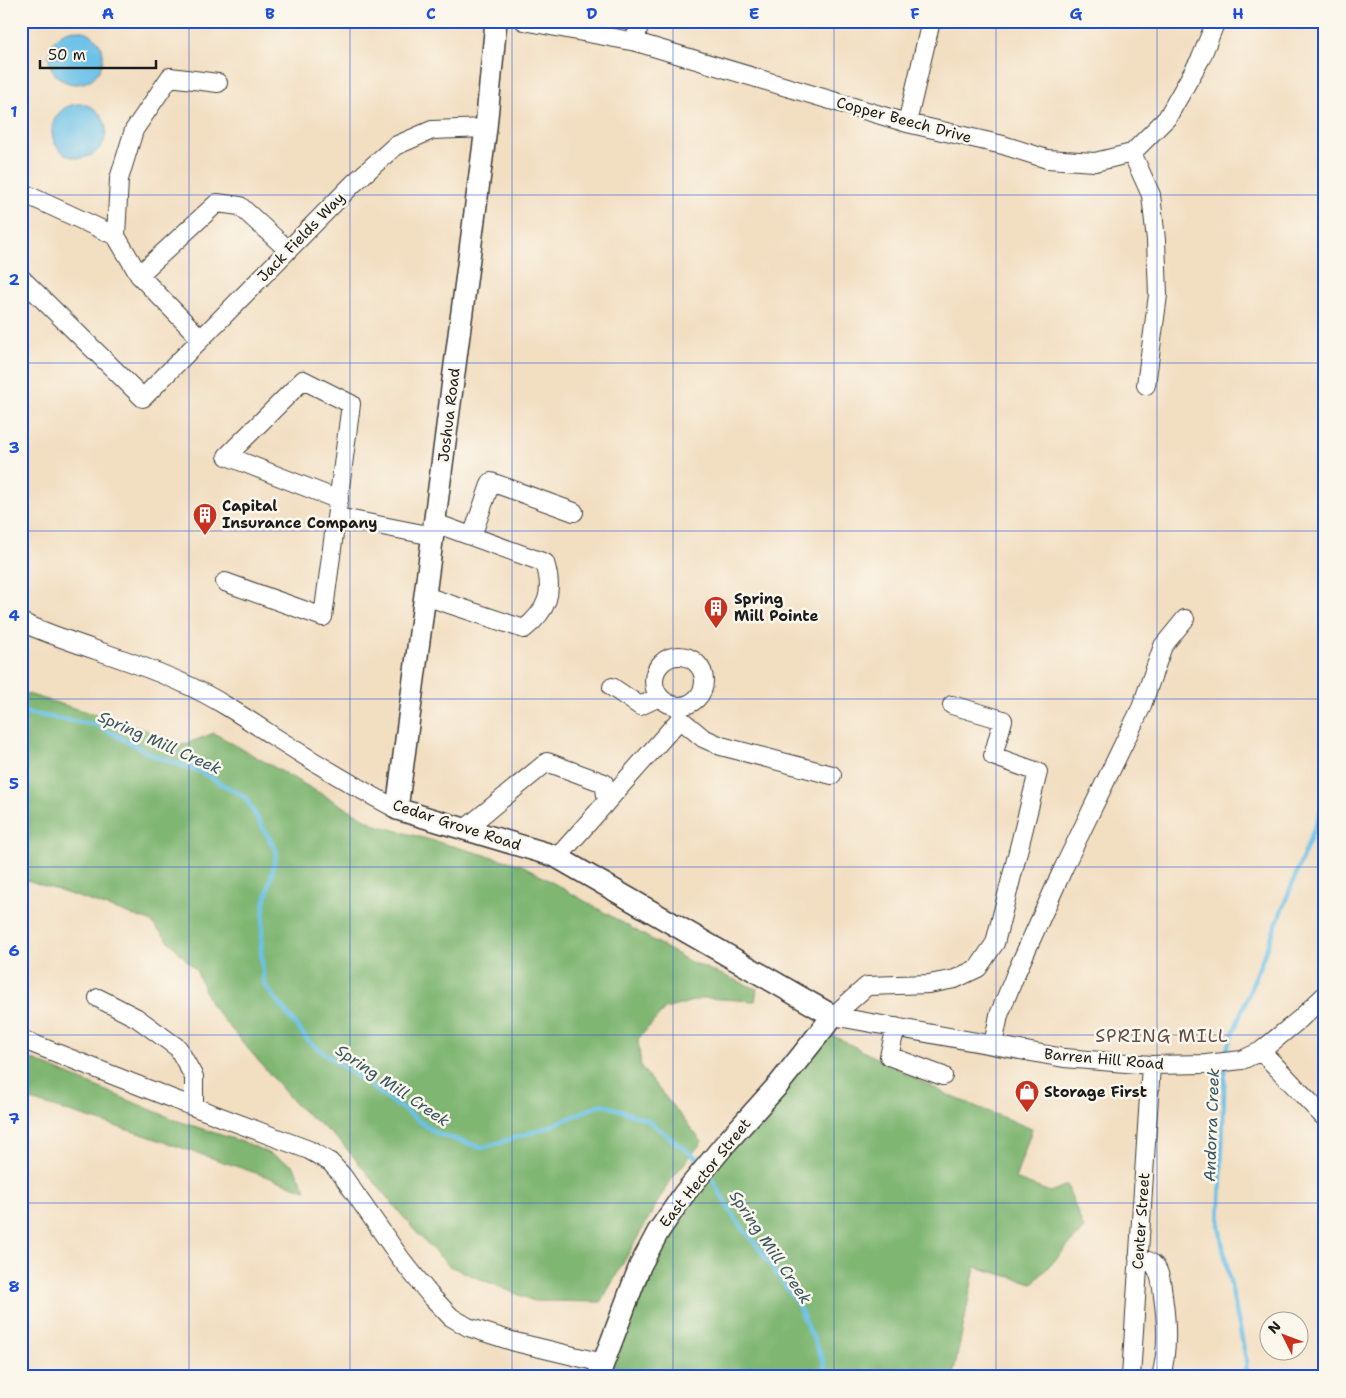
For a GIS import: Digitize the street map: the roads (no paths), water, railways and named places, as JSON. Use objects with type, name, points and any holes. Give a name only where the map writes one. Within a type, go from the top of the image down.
[{"type":"main road","name":"Joshua Road","points":[[397,809],[486,128],[496,21]]},
{"type":"main road","name":"Cedar Grove Road","points":[[397,809],[557,858],[833,1016]]},
{"type":"main road","name":"East Hector Street","points":[[600,1370],[640,1266],[658,1232],[684,1194],[725,1144],[779,1084],[833,1016]]},
{"type":"street","name":"Copper Beech Drive","points":[[524,21],[636,42],[906,123],[1003,145],[1047,159],[1095,162],[1132,153]]},
{"type":"street","points":[[636,42],[639,21]]},
{"type":"street","points":[[906,123],[931,21]]},
{"type":"street","points":[[1146,385],[1158,295],[1156,240],[1151,195],[1132,153],[1166,118],[1201,58],[1216,21]]},
{"type":"street","points":[[201,339],[139,276],[116,236],[119,178],[134,130],[170,77],[218,83]]},
{"type":"street","name":"Jack Fields Way","points":[[21,278],[143,398],[353,184],[395,146],[432,130],[486,128]]},
{"type":"street","points":[[21,192],[116,236]]},
{"type":"street","points":[[139,276],[217,203],[240,206],[288,250]]},
{"type":"street","points":[[225,582],[323,617],[338,509],[351,404],[303,380],[227,456],[338,509],[434,530],[472,536],[545,563],[550,577],[545,607],[536,619],[524,629],[425,596]]},
{"type":"street","points":[[472,536],[491,482],[574,512]]},
{"type":"street","points":[[993,1044],[999,1015],[1013,981],[1064,867],[1141,708],[1163,646],[1185,619]]},
{"type":"street","name":"Cedar Grove Road","points":[[21,622],[53,636],[141,665],[185,684],[226,705],[353,786],[397,809]]},
{"type":"street","points":[[557,858],[607,801],[679,713],[694,701],[702,688],[704,681],[699,666],[686,658],[671,658],[658,667],[654,682],[659,697],[672,705],[679,713],[703,738],[721,746],[832,775]]},
{"type":"street","points":[[612,687],[640,706],[659,697]]},
{"type":"street","points":[[833,1016],[867,986],[929,984],[955,979],[978,968],[995,943],[1038,772],[993,756],[1003,720],[952,705]]},
{"type":"street","points":[[465,829],[547,762],[604,784],[607,801]]},
{"type":"street","name":"Barren Hill Road","points":[[833,1016],[1064,1058],[1151,1065],[1206,1064],[1233,1062],[1250,1057],[1261,1051],[1300,1019],[1325,995]]},
{"type":"street","points":[[98,998],[137,1018],[178,1048],[194,1077],[194,1106]]},
{"type":"street","points":[[896,1027],[889,1056],[944,1076]]},
{"type":"street","points":[[21,1038],[309,1150],[330,1162],[366,1206],[418,1280],[450,1317],[468,1328],[600,1370]]},
{"type":"street","points":[[1261,1051],[1325,1118]]},
{"type":"street","name":"Center Street","points":[[1130,1377],[1151,1065]]},
{"type":"street","points":[[1138,1258],[1149,1261],[1155,1266],[1163,1288],[1167,1321],[1167,1344],[1161,1377]]},
{"type":"water","points":[[71,30],[81,30],[91,34],[99,42],[103,57],[99,72],[91,80],[81,84],[71,84],[61,80],[53,72],[49,62],[49,52],[53,42],[61,34]]},
{"type":"water","points":[[79,104],[89,106],[98,112],[104,121],[106,131],[104,141],[98,150],[89,156],[79,158],[69,156],[60,150],[54,141],[52,131],[54,121],[60,112],[69,106]]},
{"type":"waterway","name":"Spring Mill Creek","points":[[21,712],[97,725],[154,756],[197,770],[245,797],[277,852],[264,906],[261,949],[264,984],[310,1043],[436,1133],[482,1148],[546,1128],[602,1104],[647,1120],[703,1163]]},
{"type":"waterway","name":"Andorra Creek","points":[[1226,1058],[1226,1051],[1325,801]]},
{"type":"waterway","name":"Andorra Creek","points":[[1225,1066],[1219,1227],[1246,1359],[1247,1377]]},
{"type":"waterway","name":"Spring Mill Creek","points":[[708,1172],[735,1219],[759,1248],[797,1303],[824,1362],[827,1377]]},
{"type":"place","name":"Capital Insurance Company","points":[[205,536]]},
{"type":"place","name":"Spring Mill Pointe","points":[[716,629]]},
{"type":"place","name":"Storage First","points":[[1027,1113]]},
{"type":"district","name":"SPRING MILL","points":[[1162,1036]]}]
